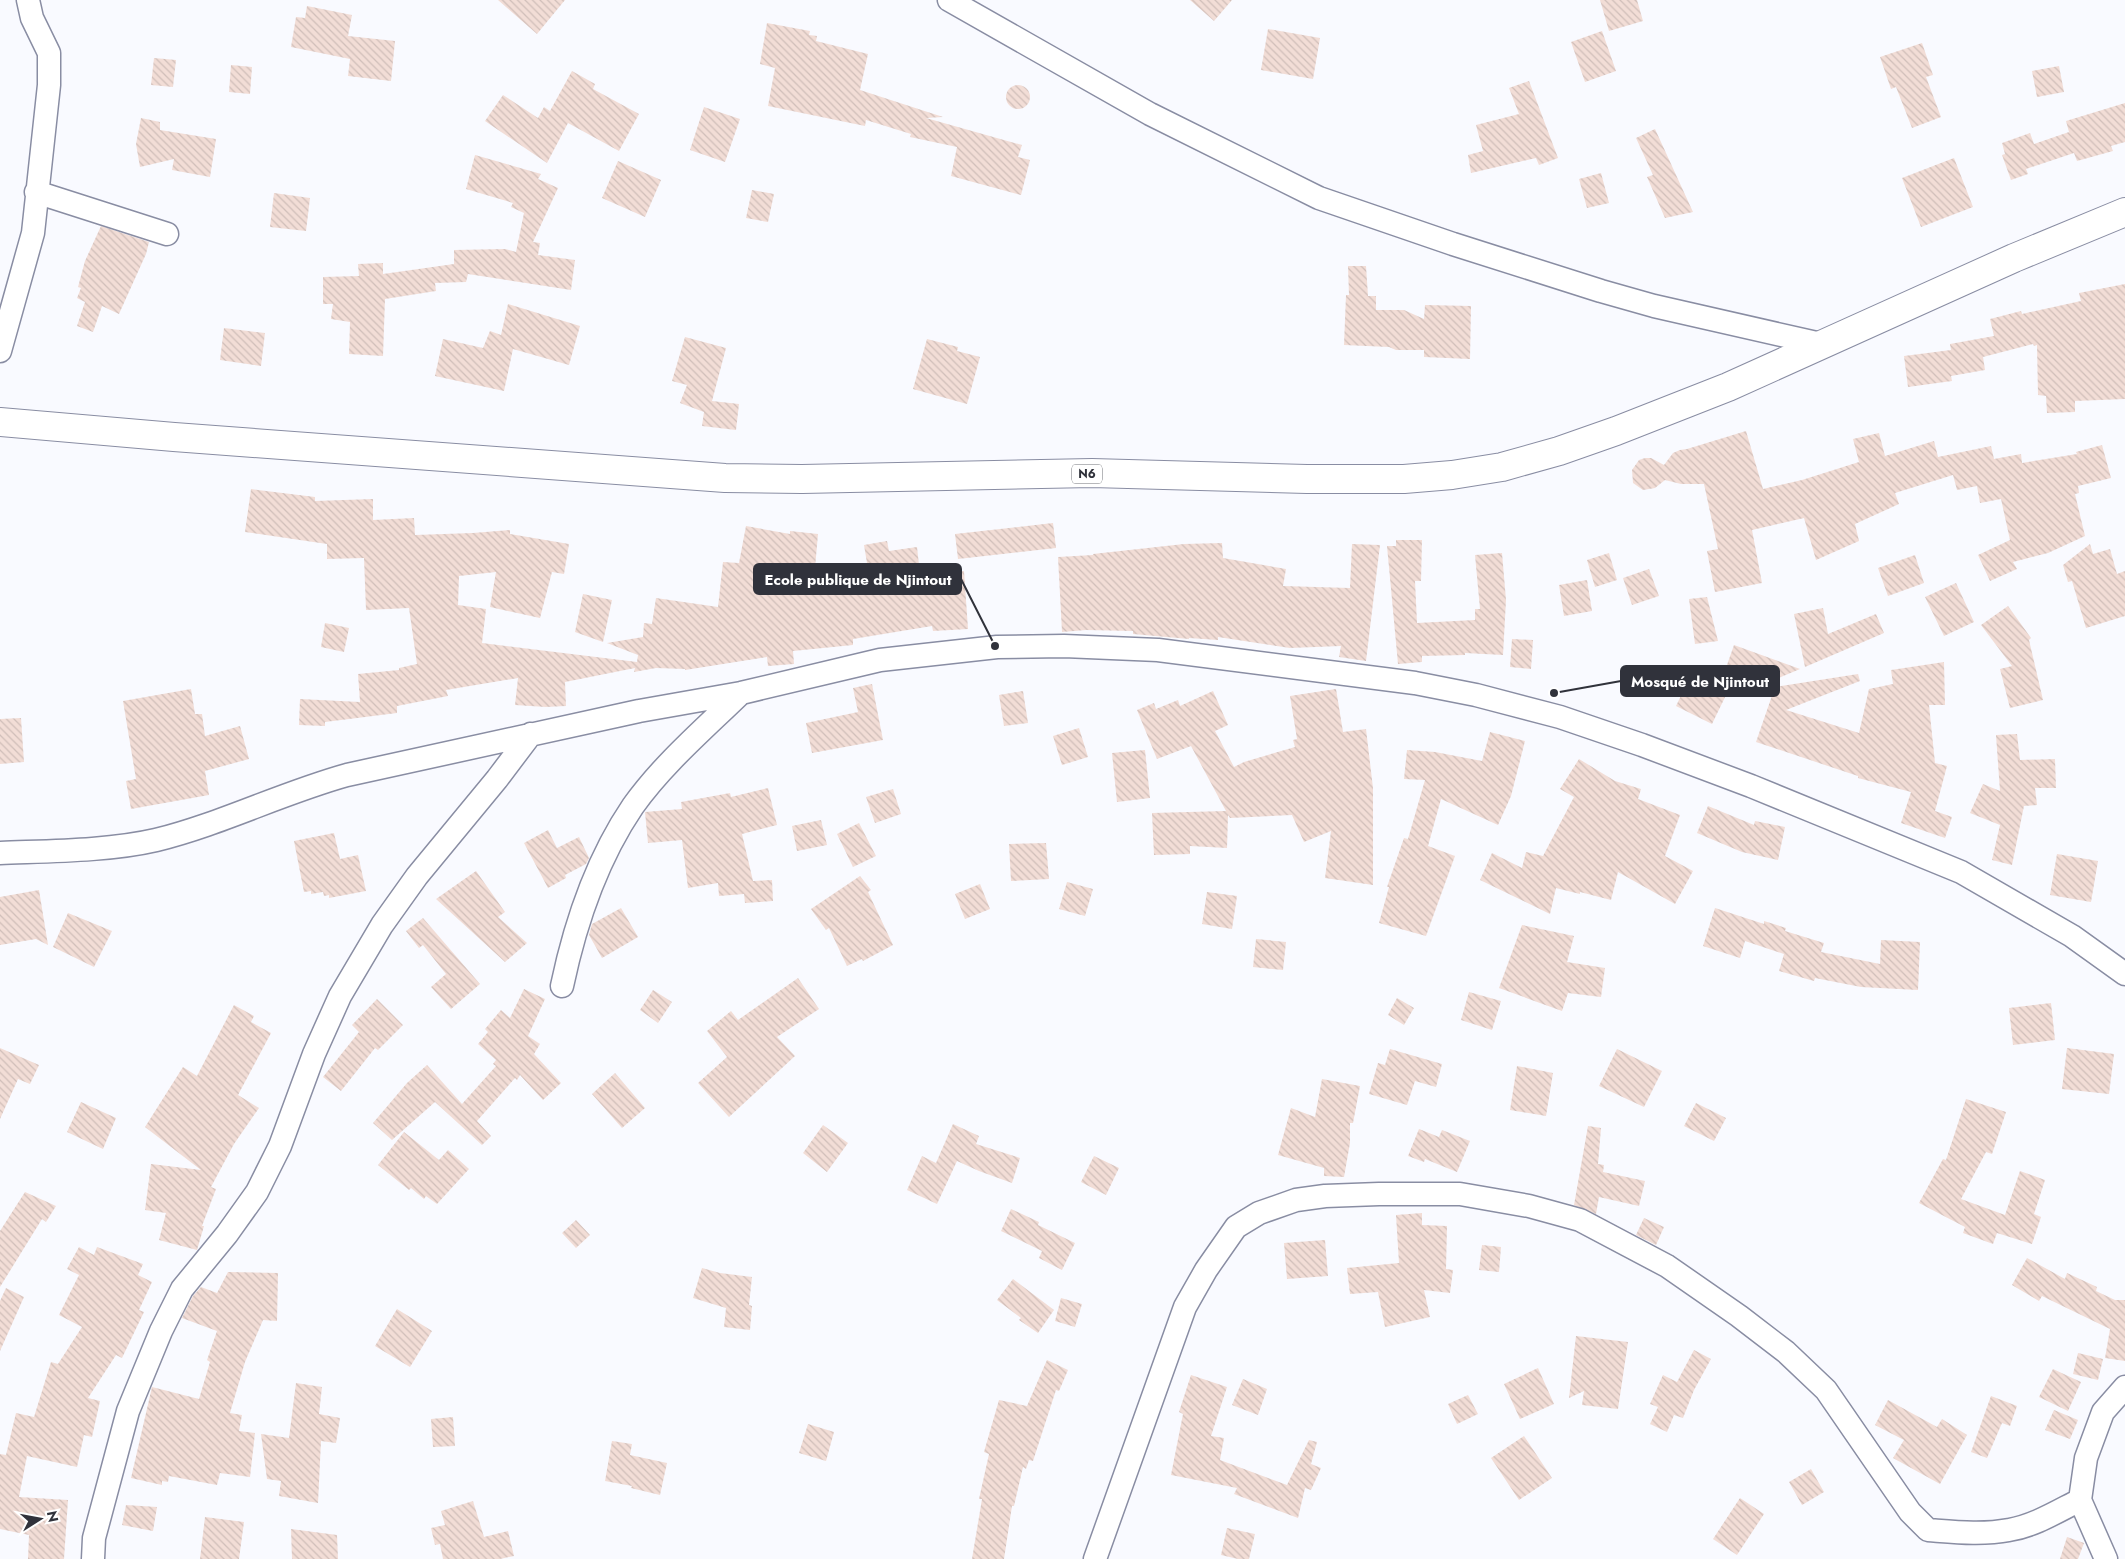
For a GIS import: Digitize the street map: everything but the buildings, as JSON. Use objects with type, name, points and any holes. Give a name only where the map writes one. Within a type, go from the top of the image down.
[{"type":"highway","name":"N6","points":[[0,422],[184,438],[726,478],[802,479],[1092,474],[1307,479],[1404,479],[1452,475],[1502,467],[1559,451],[1616,431],[1728,387],[2014,258],[2125,212]]},
{"type":"street","points":[[0,350],[33,233],[49,85],[49,53],[32,18],[28,0]]},
{"type":"street","points":[[950,0],[1150,114],[1319,198],[1601,291],[1654,306],[1821,344]]},
{"type":"street","points":[[36,192],[167,234]]},
{"type":"street","points":[[0,853],[128,845],[154,840],[181,833],[318,783],[639,711],[741,694],[880,660],[997,647],[1064,646],[1158,650],[1415,683],[1476,695],[1560,717],[1642,745],[1751,786],[1961,872],[2072,936],[2125,974]]},
{"type":"street","points":[[562,986],[571,943],[589,893],[615,838],[633,806],[664,770],[741,694]]},
{"type":"street","points":[[93,1559],[94,1538],[128,1411],[157,1340],[182,1289],[238,1220],[257,1192],[280,1146],[329,1018],[382,925],[417,876],[497,779],[531,734]]},
{"type":"street","points":[[1095,1559],[1185,1307],[1206,1270],[1236,1227],[1259,1213],[1296,1200],[1325,1196],[1460,1194],[1529,1206],[1580,1220],[1668,1266],[1786,1352],[1826,1390],[1910,1512],[1928,1530],[1973,1534],[2010,1530],[2042,1519],[2080,1500]]},
{"type":"street","points":[[2106,1559],[2080,1500],[2086,1458],[2103,1412],[2125,1387]]},
{"type":"place","name":"Ecole publique de Njintout","points":[[995,646]]},
{"type":"place","name":"Mosqué de Njintout","points":[[1554,693]]}]
